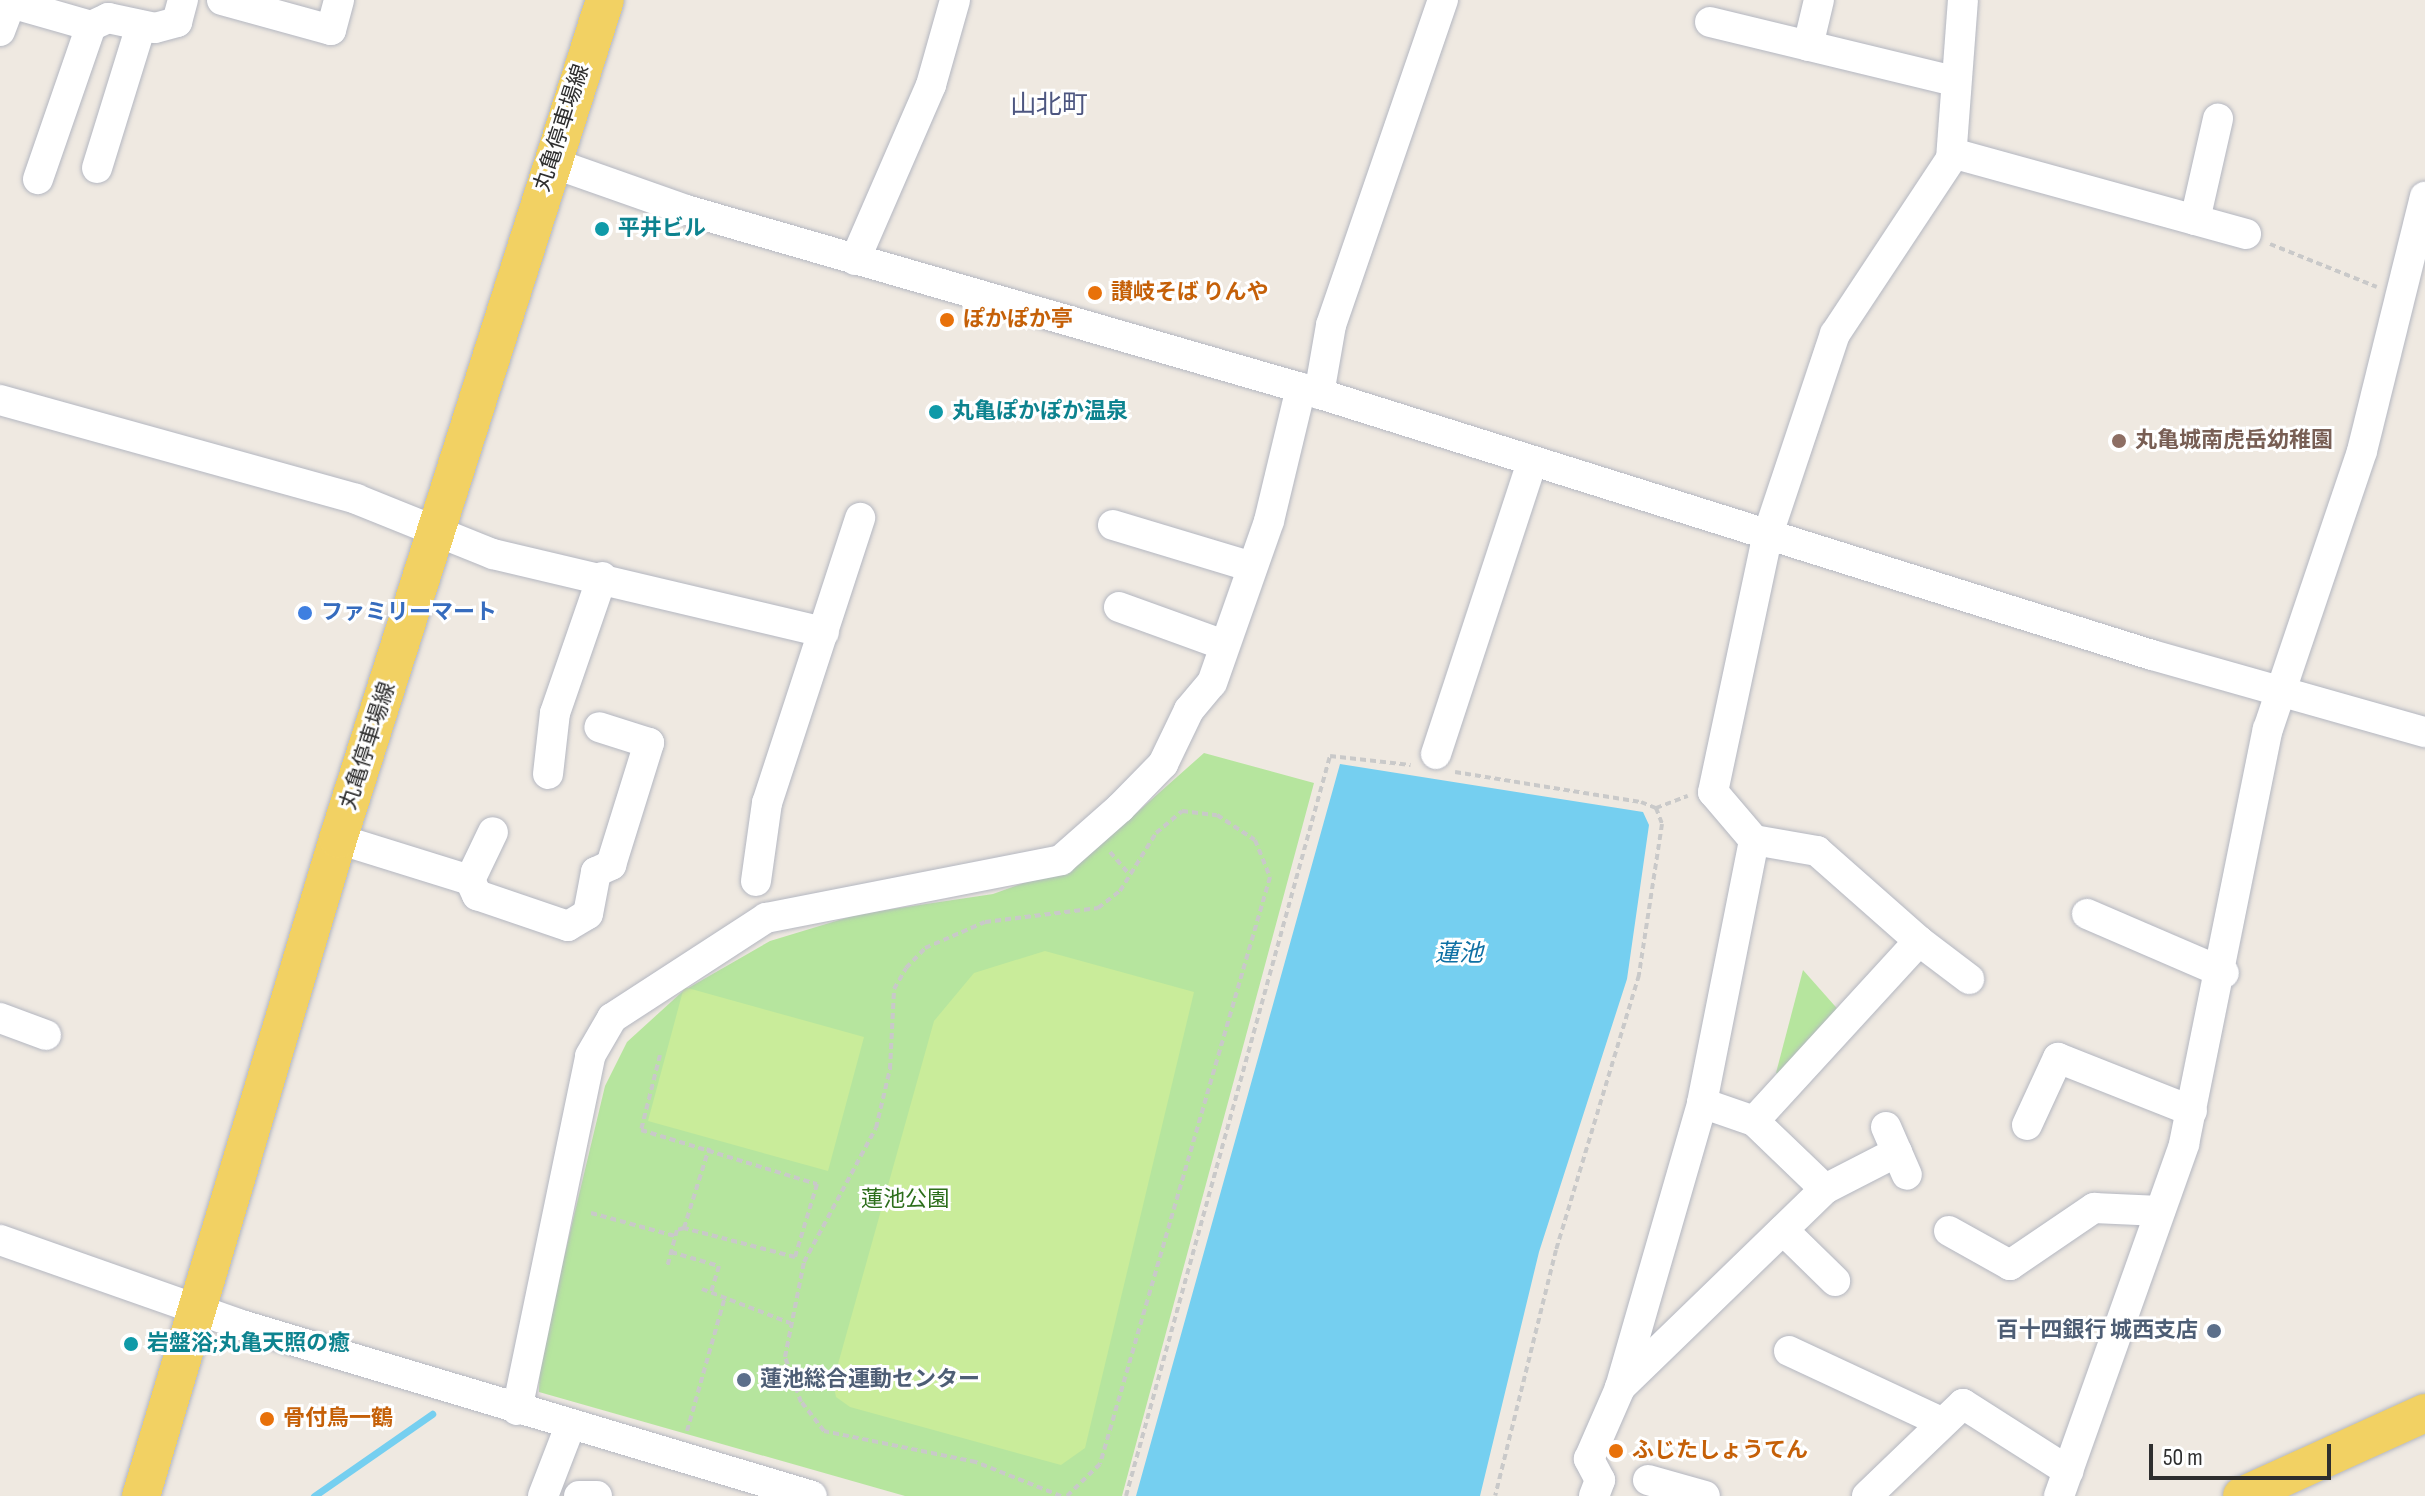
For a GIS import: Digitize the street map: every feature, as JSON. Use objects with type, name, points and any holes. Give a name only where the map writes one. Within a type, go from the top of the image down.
[{"type":"main road","name":"丸亀停車場線","points":[[141,1496],[338,839],[438,529],[550,162],[605,0]]},
{"type":"main road","points":[[2257,1492],[2425,1413]]},
{"type":"street","points":[[0,31],[11,3],[91,26],[108,18],[141,26],[177,22],[183,0]]},
{"type":"street","points":[[222,0],[331,30],[339,0]]},
{"type":"street","points":[[855,260],[931,85],[955,0]]},
{"type":"street","points":[[517,1410],[590,1056],[612,1018],[711,948],[789,908],[1003,877],[1061,860],[1163,764],[1189,710],[1212,683],[1443,0]]},
{"type":"street","points":[[1808,46],[1819,0]]},
{"type":"street","points":[[1963,0],[1954,81],[1952,153],[1942,181],[1835,334],[1767,537],[1713,792],[1754,840],[1817,851],[1919,941],[1969,979]]},
{"type":"street","points":[[1710,22],[1954,81]]},
{"type":"street","points":[[38,179],[91,26]]},
{"type":"street","points":[[97,168],[141,26]]},
{"type":"street","points":[[2195,220],[2218,119]]},
{"type":"street","points":[[1952,153],[2246,234]]},
{"type":"street","points":[[550,162],[855,260],[1310,391],[1767,537],[2152,655],[2284,687],[2425,732]]},
{"type":"street","points":[[1867,1496],[1963,1404],[2063,1483],[2160,1211],[2192,1111],[2224,973],[2268,729],[2362,451],[2425,197]]},
{"type":"street","points":[[0,400],[243,464],[438,529],[493,554],[602,577],[824,632]]},
{"type":"street","points":[[1433,763],[1532,462]]},
{"type":"street","points":[[756,881],[767,803],[860,518]]},
{"type":"street","points":[[1113,525],[1146,547],[1252,567]]},
{"type":"street","points":[[548,774],[555,713],[602,577]]},
{"type":"street","points":[[1119,607],[1224,645]]},
{"type":"street","points":[[338,839],[470,880],[477,895],[568,926],[588,914],[596,872],[611,865],[649,743],[599,727]]},
{"type":"street","points":[[470,880],[493,832]]},
{"type":"street","points":[[1594,1496],[1600,1480],[1589,1459],[1620,1388],[1702,1103],[1754,840]]},
{"type":"street","points":[[2087,914],[2224,973]]},
{"type":"street","points":[[1754,1121],[1919,941]]},
{"type":"street","points":[[0,1018],[46,1035]]},
{"type":"street","points":[[2027,1125],[2058,1058],[2192,1111]]},
{"type":"street","points":[[1702,1103],[1754,1121],[1825,1189]]},
{"type":"street","points":[[1620,1388],[1825,1189],[1897,1152]]},
{"type":"street","points":[[1949,1231],[2010,1265],[2094,1208],[2160,1211]]},
{"type":"street","points":[[1783,1230],[1835,1281]]},
{"type":"street","points":[[0,1240],[517,1410],[812,1496]]},
{"type":"street","points":[[1789,1351],[1941,1422]]},
{"type":"street","points":[[543,1496],[570,1426]]},
{"type":"street","points":[[1648,1480],[1705,1496]]},
{"type":"street","points":[[579,1496],[597,1496]]},
{"type":"path","points":[[2246,234],[2400,297]]},
{"type":"path","points":[[1126,1496],[1330,756],[1433,763],[1656,808],[1713,792]]},
{"type":"path","points":[[1495,1496],[1556,1250],[1639,975],[1662,824],[1656,808]]},
{"type":"path","points":[[1059,1496],[976,1462],[824,1431],[801,1402],[785,1357],[790,1323],[809,1249],[876,1128],[890,1069],[894,989],[906,968],[925,948],[985,922],[1098,908],[1120,891],[1156,833],[1182,811],[1237,825],[1255,840],[1270,877],[1100,1464],[1067,1496]]},
{"type":"path","points":[[660,1055],[641,1130],[709,1148],[817,1184],[795,1257],[684,1228]]},
{"type":"path","points":[[667,1268],[675,1236],[684,1228],[709,1148]]},
{"type":"path","points":[[591,1213],[675,1236]]},
{"type":"path","points":[[671,1252],[719,1266],[711,1292]]},
{"type":"path","points":[[702,1289],[790,1323]]},
{"type":"path","points":[[684,1441],[725,1297]]},
{"type":"green space","name":"蓮池公園","points":[[1204,753],[1314,783],[1122,1496],[905,1496],[539,1392],[540,1358],[605,1086],[627,1042],[683,991],[770,941],[859,914],[993,894],[1080,863]]},
{"type":"green space","points":[[1045,951],[1194,992],[1085,1448],[1061,1465],[850,1407],[836,1397],[833,1382],[934,1021],[974,973]]},
{"type":"green space","points":[[1803,970],[1842,1014],[1784,1076],[1776,1073]]},
{"type":"green space","points":[[684,987],[864,1037],[828,1171],[648,1121]]},
{"type":"water","name":"蓮池","points":[[1340,764],[1643,812],[1649,825],[1627,979],[1539,1252],[1480,1496],[1136,1496]]},
{"type":"waterway","points":[[314,1496],[432,1414]]},
{"type":"place","name":"平井ビル","points":[[602,229]]},
{"type":"place","name":"讃岐そば りんや","points":[[1095,293]]},
{"type":"place","name":"ぽかぽか亭","points":[[947,320]]},
{"type":"place","name":"丸亀ぽかぽか温泉","points":[[936,412]]},
{"type":"place","name":"丸亀城南虎岳幼稚園","points":[[2119,441]]},
{"type":"place","name":"ファミリーマート","points":[[305,613]]},
{"type":"place","name":"百十四銀行 城西支店","points":[[2214,1331]]},
{"type":"place","name":"岩盤浴;丸亀天照の癒","points":[[131,1344]]},
{"type":"place","name":"蓮池総合運動センター","points":[[744,1380]]},
{"type":"place","name":"骨付鳥一鶴","points":[[267,1419]]},
{"type":"place","name":"ふじたしょうてん","points":[[1616,1451]]},
{"type":"district","name":"山北町","points":[[1049,106]]}]
